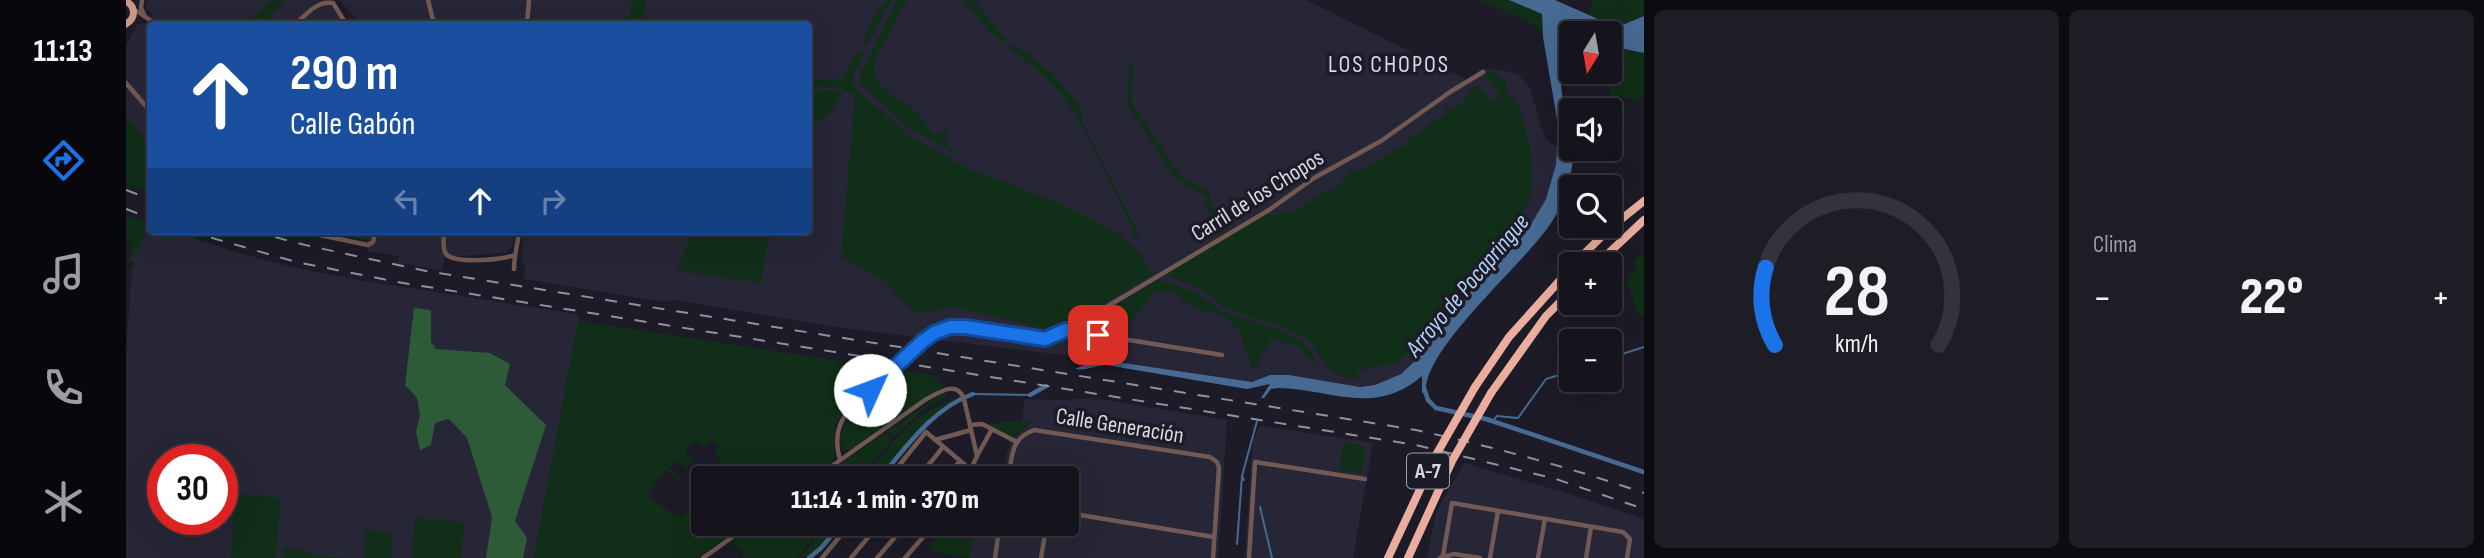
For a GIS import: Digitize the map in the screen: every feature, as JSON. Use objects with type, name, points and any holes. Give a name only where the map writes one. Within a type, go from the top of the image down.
[{"type":"highway","name":"A-7","points":[[1587,252],[1609,229],[1644,201]]},
{"type":"highway","points":[[1610,252],[1644,219]]},
{"type":"highway","name":"A-7","points":[[1388,558],[1436,455],[1475,387],[1509,337],[1559,282]]},
{"type":"highway","name":"A-7","points":[[1408,558],[1452,461],[1491,393],[1546,316],[1559,303]]},
{"type":"main road","points":[[126,1],[136,4],[133,17],[126,24]]},
{"type":"street","points":[[428,0],[433,21]]},
{"type":"street","points":[[527,21],[529,0]]},
{"type":"street","points":[[312,1],[313,8]]},
{"type":"street","points":[[299,21],[313,8],[332,1],[344,21]]},
{"type":"street","points":[[136,4],[145,18]]},
{"type":"street","points":[[136,4],[145,18],[150,21]]},
{"type":"street","name":"Carril de los Chopos","points":[[840,460],[836,436],[839,422],[888,373],[934,333],[950,327],[965,327],[1045,339],[1066,330],[1269,210],[1314,178],[1381,141],[1483,72]]},
{"type":"street","points":[[127,84],[147,107]]},
{"type":"street","points":[[330,235],[368,245],[373,242],[375,235]]},
{"type":"street","points":[[444,235],[446,254],[454,260],[504,258],[514,255]]},
{"type":"street","points":[[514,269],[518,235]]},
{"type":"street","points":[[1066,330],[1222,355]]},
{"type":"street","points":[[832,466],[944,390],[954,388],[963,396],[977,456]]},
{"type":"street","points":[[935,440],[978,423],[1015,441],[1010,466]]},
{"type":"street","points":[[973,466],[992,429]]},
{"type":"street","name":"Calle Generación","points":[[1015,441],[1021,435],[1034,430],[1046,430],[1210,457],[1217,462],[1219,468],[1214,537]]},
{"type":"street","points":[[899,466],[926,432],[967,466]]},
{"type":"street","points":[[928,466],[943,447]]},
{"type":"street","points":[[955,466],[960,460]]},
{"type":"street","points":[[1249,558],[1255,462],[1365,479]]},
{"type":"street","points":[[1480,558],[1454,554],[1441,557],[1452,503],[1623,532],[1630,539],[1627,558]]},
{"type":"street","points":[[1490,558],[1498,511]]},
{"type":"street","points":[[1079,515],[1214,537],[1213,558]]},
{"type":"street","points":[[1538,558],[1545,519]]},
{"type":"street","points":[[1586,558],[1591,527]]},
{"type":"street","points":[[703,558],[734,536]]},
{"type":"street","points":[[822,558],[840,536]]},
{"type":"street","points":[[851,558],[869,536]]},
{"type":"street","points":[[877,558],[896,536]]},
{"type":"street","points":[[905,558],[925,536]]},
{"type":"street","points":[[995,558],[998,536]]},
{"type":"street","points":[[1041,558],[1045,536]]},
{"type":"shaded area","points":[[328,0],[341,21],[148,21],[152,14],[147,9],[148,1]]},
{"type":"shaded area","points":[[340,0],[633,0],[629,21],[355,21]]},
{"type":"shaded area","points":[[646,0],[1306,0],[1467,80],[1483,68],[1519,75],[1530,89],[1545,138],[1557,146],[1556,163],[1546,199],[1530,226],[1484,275],[1418,358],[1401,374],[1375,385],[1360,387],[1289,375],[1270,375],[1252,382],[1226,380],[1103,360],[834,327],[675,300],[663,302],[524,279],[523,235],[812,235],[812,21],[643,21]]},
{"type":"shaded area","points":[[147,22],[147,153],[143,136],[126,117],[126,45],[138,23]]},
{"type":"shaded area","points":[[147,227],[147,235],[184,235],[296,268],[575,314],[579,317],[534,558],[126,558],[126,353],[132,268],[135,265],[131,260]]},
{"type":"shaded area","points":[[343,235],[515,235],[514,244],[504,253],[445,257],[441,270],[398,263],[399,256],[368,251],[367,240]]},
{"type":"shaded area","points":[[1093,398],[1227,420],[1218,558],[969,558],[973,536],[1079,536],[1079,466],[1005,466],[1013,438],[1030,423],[1022,421],[1025,399]]},
{"type":"shaded area","points":[[1263,426],[1373,443],[1353,558],[1245,558],[1253,440]]},
{"type":"shaded area","points":[[1464,463],[1644,519],[1644,558],[1427,558],[1436,512]]},
{"type":"green space","points":[[271,0],[286,0],[264,21],[248,21]]},
{"type":"green space","points":[[633,0],[646,0],[643,21],[629,21]]},
{"type":"green space","points":[[888,0],[891,0],[866,47],[863,44],[872,19]]},
{"type":"green space","points":[[898,0],[907,0],[874,60],[874,70],[881,85],[914,110],[932,133],[938,133],[942,129],[948,134],[944,143],[956,151],[955,154],[907,126],[860,83],[861,72]]},
{"type":"green space","points":[[964,0],[974,0],[1007,40],[1003,42],[991,34]]},
{"type":"green space","points":[[1479,0],[1509,0],[1542,14],[1543,32],[1529,22]]},
{"type":"green space","points":[[1592,0],[1644,0],[1644,16],[1625,24],[1622,21],[1598,19],[1588,14]]},
{"type":"green space","points":[[1015,45],[1052,73],[1079,104],[1083,123],[1134,224],[1139,240],[1134,238],[1131,225],[1097,155],[1068,104],[1047,78],[1008,47]]},
{"type":"green space","points":[[1622,48],[1644,53],[1644,92],[1638,101],[1620,96],[1612,98],[1604,84],[1622,84]]},
{"type":"green space","points":[[857,52],[864,52],[855,69],[853,83],[857,90],[908,135],[964,167],[1057,202],[1115,231],[1139,253],[1153,274],[1073,322],[1074,314],[1056,325],[1043,328],[956,307],[919,314],[886,282],[841,257],[855,96],[839,88],[812,88],[812,79],[842,79]]},
{"type":"green space","points":[[1129,62],[1133,62],[1132,102],[1181,177],[1208,191],[1216,219],[1225,234],[1221,236],[1212,223],[1205,197],[1173,176],[1128,105]]},
{"type":"green space","points":[[1491,71],[1505,81],[1507,95],[1518,105],[1532,155],[1531,201],[1457,288],[1408,354],[1393,364],[1359,370],[1356,380],[1344,377],[1328,366],[1313,346],[1298,334],[1235,312],[1196,287],[1165,275],[1266,214],[1277,215],[1296,210],[1330,189],[1332,192],[1336,189],[1335,186],[1343,184],[1341,181],[1350,176],[1349,173],[1372,165],[1409,143],[1406,138],[1447,113],[1444,109],[1447,107],[1451,111],[1465,100],[1477,85],[1494,102],[1500,95],[1486,78]]},
{"type":"green space","points":[[837,90],[843,94],[825,117],[812,124],[812,91]]},
{"type":"green space","points":[[126,117],[143,136],[147,153],[147,192],[126,184]]},
{"type":"green space","points":[[126,215],[147,222],[138,250],[126,267],[132,247],[126,235]]},
{"type":"green space","points":[[691,235],[769,235],[761,283],[677,270]]},
{"type":"green space","points":[[1644,251],[1644,318],[1639,314],[1626,282],[1636,268],[1634,261]]},
{"type":"green space","points":[[1158,280],[1194,293],[1226,313],[1280,330],[1293,337],[1304,344],[1312,354],[1315,365],[1297,346],[1271,339],[1256,366],[1252,368],[1241,335],[1232,323],[1213,311],[1211,314],[1181,300],[1181,295],[1155,290],[1123,334],[1086,329],[1082,325]]},
{"type":"green space","points":[[414,308],[431,310],[431,342],[436,349],[490,353],[510,364],[505,385],[546,425],[515,521],[527,538],[523,558],[486,558],[492,517],[467,438],[449,419],[435,423],[431,445],[420,450],[416,432],[420,415],[417,398],[405,385]]},
{"type":"green space","points":[[578,321],[887,368],[844,410],[835,426],[835,457],[828,466],[720,466],[718,457],[713,454],[719,445],[711,440],[705,448],[694,440],[685,453],[693,460],[687,468],[676,460],[670,468],[680,476],[678,479],[665,470],[647,495],[674,515],[682,516],[691,503],[691,536],[729,536],[698,558],[534,558]]},
{"type":"green space","points":[[898,371],[933,375],[943,387],[852,449],[841,449],[841,436],[851,414],[868,395]]},
{"type":"green space","points":[[943,393],[947,394],[945,398],[924,409],[894,437],[887,431]]},
{"type":"green space","points":[[960,395],[918,430],[888,466],[874,466],[896,439],[922,415]]},
{"type":"green space","points":[[1059,409],[1087,413],[1085,428],[1057,423]]},
{"type":"green space","points":[[1030,422],[1015,435],[1008,435],[986,424]]},
{"type":"green space","points":[[885,433],[889,435],[890,442],[870,466],[837,466]]},
{"type":"green space","points":[[1344,441],[1366,447],[1361,473],[1339,470]]},
{"type":"green space","points":[[238,495],[276,497],[280,501],[276,558],[231,558],[233,535],[238,535]]},
{"type":"green space","points":[[415,518],[464,522],[461,558],[412,558]]},
{"type":"green space","points":[[366,530],[392,532],[391,558],[364,558]]},
{"type":"green space","points":[[814,536],[797,558],[744,558],[734,544],[734,538]]},
{"type":"green space","points":[[817,536],[829,536],[812,554],[800,558]]},
{"type":"green space","points":[[938,536],[973,536],[969,558],[935,552],[929,547]]},
{"type":"green space","points":[[283,546],[320,556],[345,558],[283,558]]},
{"type":"water","points":[[1509,0],[1555,0],[1609,21],[1559,21],[1559,84],[1563,98],[1559,98],[1559,161],[1572,161],[1570,175],[1559,175],[1559,209],[1553,220],[1459,328],[1430,372],[1426,391],[1422,393],[1422,376],[1404,388],[1370,398],[1277,388],[1271,389],[1261,398],[1270,384],[1247,389],[1106,365],[1075,369],[1103,360],[1252,382],[1270,375],[1289,375],[1360,387],[1375,385],[1401,374],[1418,358],[1484,275],[1530,226],[1546,199],[1556,164],[1558,125],[1543,37],[1542,14]]},
{"type":"water","points":[[1644,16],[1644,53],[1622,48],[1622,23]]},
{"type":"waterway","points":[[1622,354],[1644,347]]},
{"type":"waterway","points":[[1493,421],[1497,416],[1518,418],[1546,379],[1559,375]]},
{"type":"waterway","name":"Arroyo de Pocapringue","points":[[1030,395],[1046,386]]},
{"type":"waterway","points":[[1424,388],[1428,400],[1436,408],[1486,419],[1644,472]]},
{"type":"waterway","name":"Arroyo de Pocapringue","points":[[973,394],[1030,395]]},
{"type":"waterway","name":"Arroyo de Pocapringue","points":[[890,466],[933,418],[973,394]]},
{"type":"waterway","points":[[1244,480],[1242,476],[1257,421]]},
{"type":"waterway","points":[[1237,544],[1242,476]]},
{"type":"waterway","points":[[1260,507],[1272,558]]},
{"type":"waterway","name":"Arroyo de Pocapringue","points":[[809,558],[831,536]]},
{"type":"railway","points":[[126,190],[147,198]]},
{"type":"railway","points":[[126,209],[147,217]]},
{"type":"railway","points":[[202,235],[296,262],[403,283],[1416,445],[1556,479],[1644,509]]},
{"type":"railway","points":[[267,235],[426,271],[1416,430],[1531,458],[1644,493]]},
{"type":"district","name":"LOS CHOPOS","points":[[1389,64]]},
{"type":"route","points":[[870,390],[923,341],[950,327],[1045,339],[1066,330],[1098,335]]}]
